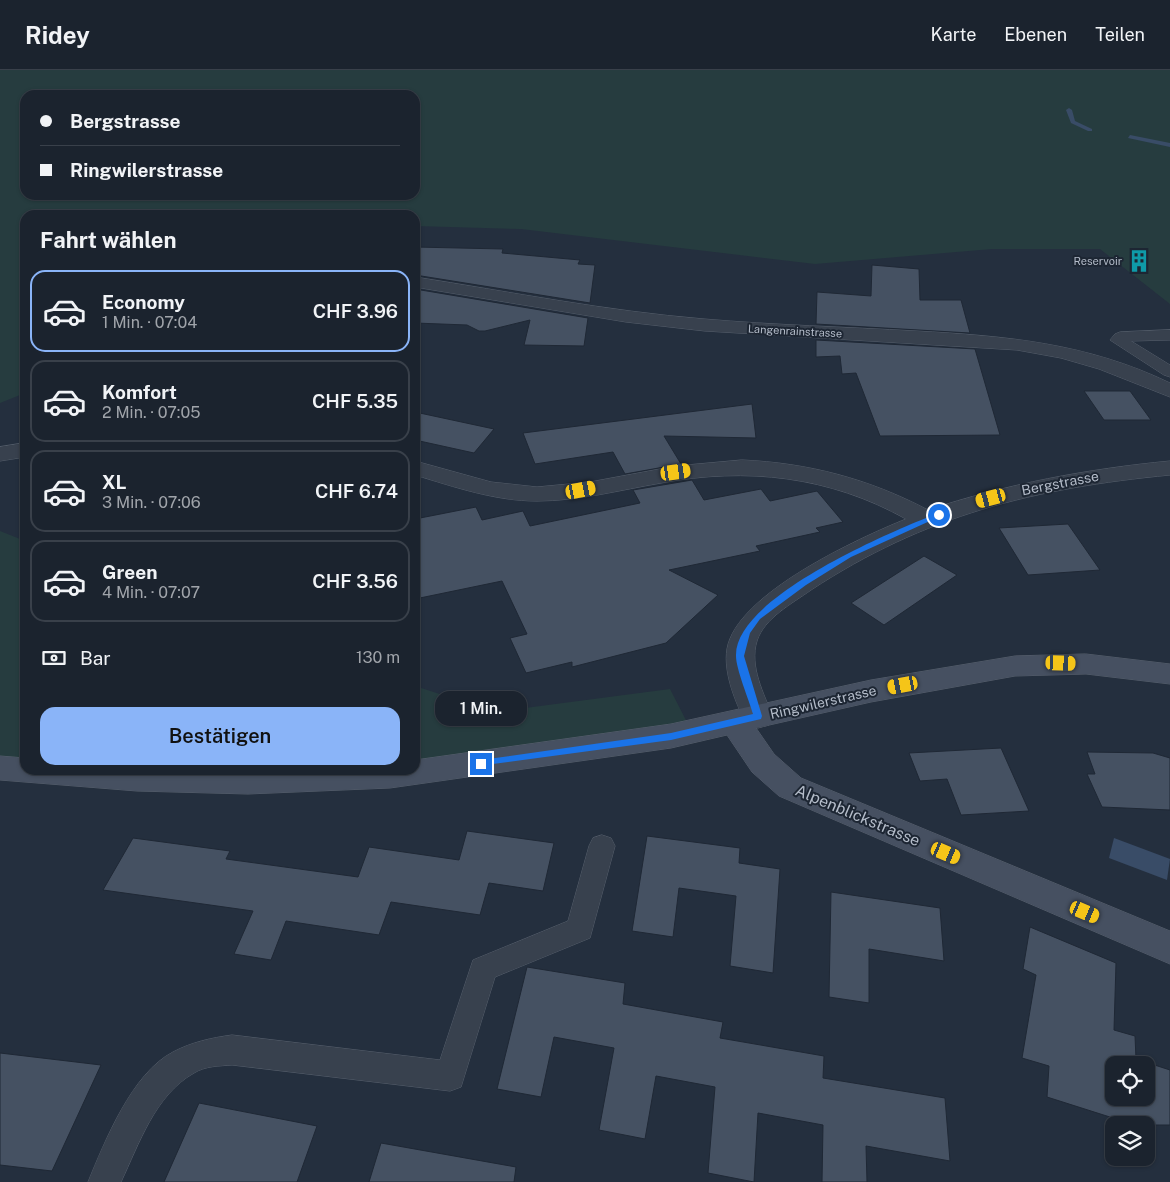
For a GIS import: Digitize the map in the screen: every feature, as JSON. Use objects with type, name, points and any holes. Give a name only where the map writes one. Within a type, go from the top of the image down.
[{"type":"street","name":"Langenrainstrasse","points":[[420,283],[626,316],[696,324],[1032,346],[1106,364],[1170,391]]},
{"type":"street","points":[[0,454],[20,451]]},
{"type":"street","points":[[420,469],[502,490],[537,494],[581,490],[695,470],[736,468],[792,471],[859,485],[891,499],[927,520]]},
{"type":"street","name":"Bergstrasse","points":[[747,719],[740,656],[742,640],[750,625],[768,608],[825,569],[870,544],[927,520],[977,502],[1037,486],[1102,474],[1170,468]]},
{"type":"street","name":"Ringwilerstrasse","points":[[420,772],[627,743],[909,683],[1015,666],[1086,664],[1170,674]]},
{"type":"street","name":"Alpenblickstrasse","points":[[747,719],[763,763],[790,786],[1170,948]]},
{"type":"street","points":[[0,768],[20,770]]},
{"type":"street","name":"Ringwilerstrasse","points":[[104,775],[195,781],[268,782],[350,779],[390,775]]},
{"type":"lane","points":[[1170,335],[1127,335],[1120,337],[1118,340],[1170,372]]},
{"type":"lane","points":[[104,1182],[146,1098],[167,1073],[196,1055],[208,1051],[232,1050],[450,1076],[483,969],[580,929],[602,846]]},
{"type":"green space","points":[[0,70],[1170,70],[1170,304],[1100,249],[992,249],[815,264],[521,229],[420,226],[420,210],[20,210],[20,395],[0,403]]},
{"type":"green space","points":[[0,531],[20,539],[20,770],[0,768]]},
{"type":"green space","points":[[420,688],[495,712],[670,689],[692,732],[420,769]]},
{"type":"water","points":[[1114,838],[1170,859],[1167,880],[1109,858]]},
{"type":"building","points":[[420,247],[503,249],[502,253],[580,260],[578,264],[595,265],[590,303],[420,276]]},
{"type":"building","points":[[872,265],[919,269],[920,300],[961,300],[970,333],[816,324],[817,292],[871,296]]},
{"type":"building","points":[[420,290],[588,318],[584,346],[524,345],[530,320],[485,331],[479,331],[467,325],[420,323]]},
{"type":"building","points":[[816,340],[975,349],[1000,435],[880,436],[856,373],[842,374],[840,356],[816,357]]},
{"type":"building","points":[[1084,391],[1130,391],[1151,420],[1104,420]]},
{"type":"building","points":[[752,404],[756,438],[664,436],[681,464],[625,474],[613,452],[535,464],[523,433]]},
{"type":"building","points":[[420,413],[494,429],[474,453],[420,441]]},
{"type":"building","points":[[692,480],[704,500],[761,489],[770,501],[817,491],[843,522],[816,528],[820,532],[756,546],[760,551],[669,570],[718,595],[666,643],[572,667],[572,662],[526,673],[510,638],[527,634],[502,581],[420,598],[420,518],[476,507],[482,520],[523,511],[530,526],[640,503],[633,490]]},
{"type":"building","points":[[1068,524],[1100,570],[1028,575],[999,528]]},
{"type":"building","points":[[924,556],[957,575],[884,625],[851,603]]},
{"type":"building","points":[[1001,748],[1029,811],[961,815],[947,779],[920,781],[909,753]]},
{"type":"building","points":[[1087,752],[1153,753],[1170,758],[1170,810],[1102,807],[1087,774],[1095,774]]},
{"type":"building","points":[[467,831],[554,843],[543,891],[489,883],[480,915],[391,902],[379,935],[286,921],[271,960],[234,954],[253,911],[103,890],[133,838],[230,851],[226,859],[358,877],[369,847],[459,860]]},
{"type":"building","points":[[647,836],[740,848],[739,863],[780,869],[773,973],[730,966],[736,896],[679,888],[673,937],[632,931]]},
{"type":"building","points":[[831,892],[940,908],[944,961],[869,949],[869,1003],[829,997]]},
{"type":"building","points":[[1030,927],[1116,963],[1114,1030],[1135,1036],[1136,1056],[1105,1056],[1105,1106],[1155,1106],[1155,1065],[1170,1070],[1170,1125],[1155,1125],[1155,1116],[1107,1116],[1047,1097],[1049,1066],[1022,1058],[1036,975],[1023,969]]},
{"type":"building","points":[[527,967],[625,983],[623,1004],[723,1022],[720,1038],[824,1056],[823,1078],[945,1098],[950,1161],[866,1146],[867,1182],[822,1182],[823,1125],[758,1113],[754,1182],[708,1173],[715,1087],[656,1076],[645,1139],[599,1130],[614,1048],[554,1037],[541,1097],[497,1089]]},
{"type":"building","points":[[0,1053],[101,1065],[52,1171],[0,1165]]},
{"type":"building","points":[[199,1103],[317,1126],[297,1182],[164,1182]]},
{"type":"building","points":[[381,1143],[516,1167],[514,1182],[369,1182]]},
{"type":"waterway","points":[[1069,110],[1073,122],[1090,130]]},
{"type":"waterway","points":[[1130,137],[1170,145]]},
{"type":"place","name":"Reservoir","points":[[1139,261]]},
{"type":"route","points":[[481,764],[671,736],[758,716],[744,675],[740,656],[742,640],[750,625],[768,608],[803,583],[848,555],[898,531],[939,515]]}]
